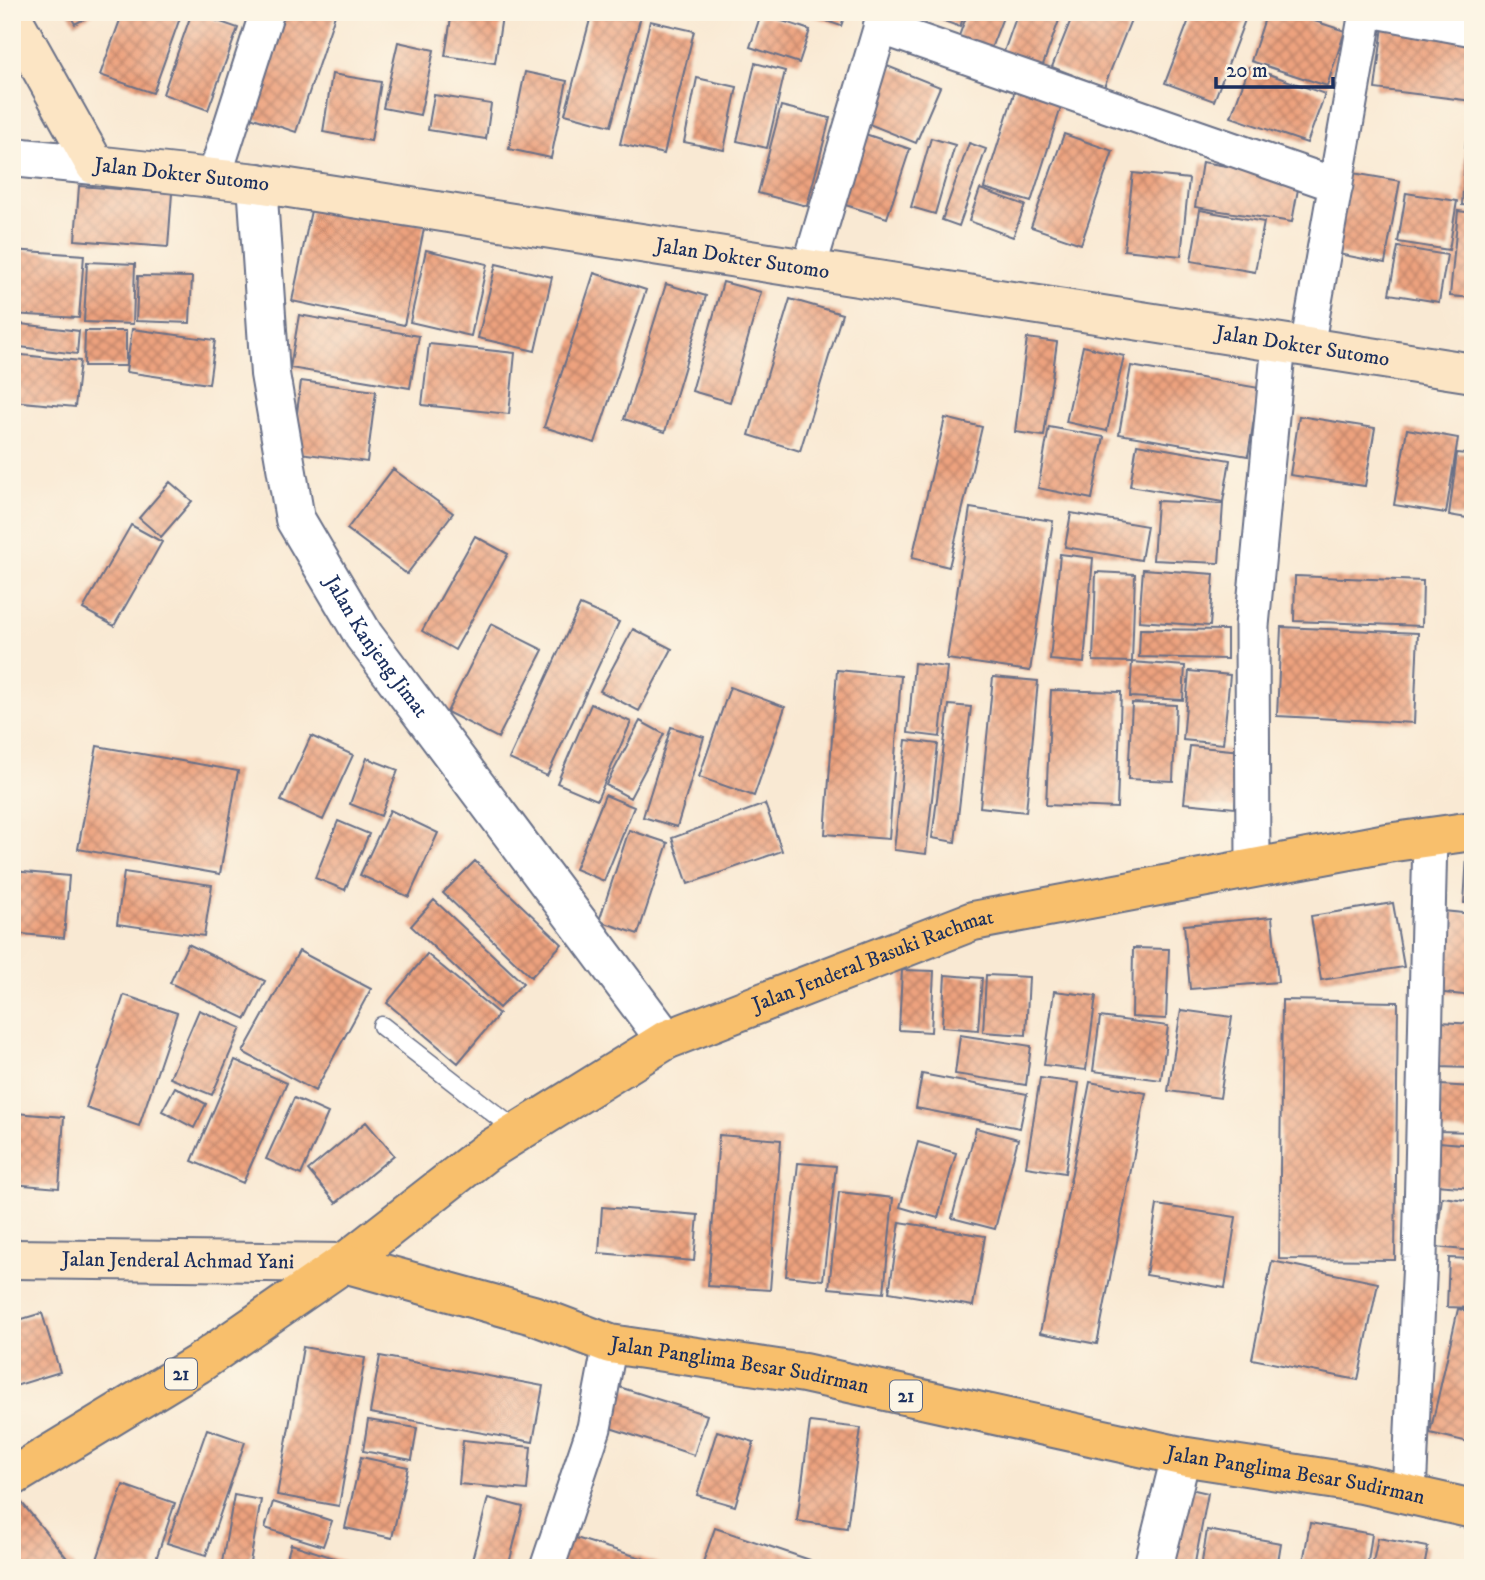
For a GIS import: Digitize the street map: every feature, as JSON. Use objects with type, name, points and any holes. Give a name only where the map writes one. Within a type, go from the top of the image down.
[{"type":"main road","points":[[12,17],[95,165]]},
{"type":"main road","name":"Jalan Dokter Sutomo","points":[[95,165],[257,183],[1473,373]]},
{"type":"main road","name":"Jalan Jenderal Basuki Rachmat","points":[[344,1263],[486,1152],[666,1040],[973,921],[1387,843],[1473,831]]},
{"type":"main road","name":"Jalan Jenderal Achmad Yani","points":[[12,1259],[344,1263]]},
{"type":"main road","name":"Jalan Panglima Besar Sudirman","points":[[344,1263],[533,1315],[610,1344],[804,1373],[1181,1456],[1362,1484],[1473,1509]]},
{"type":"main road","name":"21","points":[[12,1477],[198,1364],[344,1263]]},
{"type":"street","points":[[214,178],[267,12]]},
{"type":"street","points":[[1253,868],[1252,626],[1293,345],[1336,185],[1366,12]]},
{"type":"street","points":[[1381,12],[1473,29]]},
{"type":"street","points":[[808,268],[883,19],[1336,185]]},
{"type":"street","name":"Jalan Dokter Sutomo","points":[[12,157],[95,165]]},
{"type":"street","name":"Jalan Kanjeng Jimat","points":[[257,183],[270,374],[295,519],[364,636],[666,1040]]},
{"type":"street","points":[[1409,1494],[1420,1258],[1430,837]]},
{"type":"street","points":[[547,1568],[594,1428],[610,1344]]},
{"type":"street","points":[[1153,1568],[1181,1456]]},
{"type":"lane","points":[[382,1026],[518,1132]]},
{"type":"building","points":[[68,12],[97,12],[75,24]]},
{"type":"building","points":[[123,12],[174,12],[181,15],[153,93],[100,75]]},
{"type":"building","points":[[192,12],[238,28],[208,110],[163,94]]},
{"type":"building","points":[[274,12],[336,12],[296,132],[241,114]]},
{"type":"building","points":[[452,12],[502,16],[495,63],[445,56]]},
{"type":"building","points":[[592,12],[628,12],[641,16],[611,126],[565,114]]},
{"type":"building","points":[[801,12],[846,12],[841,26]]},
{"type":"building","points":[[920,12],[965,12],[960,27]]},
{"type":"building","points":[[968,12],[1005,12],[988,56],[956,44]]},
{"type":"building","points":[[1018,12],[1062,12],[1040,73],[1001,60]]},
{"type":"building","points":[[1074,12],[1134,12],[1104,87],[1052,67]]},
{"type":"building","points":[[1192,12],[1248,12],[1214,101],[1165,83]]},
{"type":"building","points":[[1267,12],[1287,12],[1345,31],[1327,86],[1251,61]]},
{"type":"building","points":[[761,14],[810,30],[799,63],[750,47]]},
{"type":"building","points":[[650,21],[694,31],[664,154],[620,144]]},
{"type":"building","points":[[1383,26],[1473,36],[1473,101],[1375,89]]},
{"type":"building","points":[[398,42],[434,50],[420,115],[383,108]]},
{"type":"building","points":[[755,63],[785,71],[767,148],[737,141]]},
{"type":"building","points":[[887,66],[940,87],[916,143],[864,122]]},
{"type":"building","points":[[1249,67],[1325,94],[1307,143],[1231,117]]},
{"type":"building","points":[[525,72],[567,81],[551,158],[509,149]]},
{"type":"building","points":[[332,74],[381,82],[371,141],[323,132]]},
{"type":"building","points":[[697,78],[737,87],[724,150],[684,142]]},
{"type":"building","points":[[1017,84],[1064,98],[1031,202],[984,188]]},
{"type":"building","points":[[434,95],[491,104],[486,139],[428,130]]},
{"type":"building","points":[[781,106],[830,118],[807,206],[758,193]]},
{"type":"building","points":[[859,132],[910,149],[887,218],[836,202]]},
{"type":"building","points":[[1064,134],[1113,151],[1081,244],[1031,227]]},
{"type":"building","points":[[931,138],[955,145],[935,214],[911,207]]},
{"type":"building","points":[[1466,139],[1473,139],[1473,206],[1462,205]]},
{"type":"building","points":[[969,143],[986,149],[959,226],[942,220]]},
{"type":"building","points":[[1202,162],[1300,178],[1292,222],[1195,207]]},
{"type":"building","points":[[1347,172],[1400,181],[1385,263],[1333,253]]},
{"type":"building","points":[[1133,173],[1189,179],[1181,256],[1124,250]]},
{"type":"building","points":[[79,186],[172,193],[168,247],[75,240]]},
{"type":"building","points":[[980,189],[1025,205],[1013,237],[969,221]]},
{"type":"building","points":[[1406,193],[1457,201],[1449,250],[1398,242]]},
{"type":"building","points":[[313,201],[425,224],[404,325],[292,301]]},
{"type":"building","points":[[1200,210],[1264,222],[1255,272],[1191,261]]},
{"type":"building","points":[[1458,211],[1473,213],[1473,298],[1450,296]]},
{"type":"building","points":[[1398,247],[1447,255],[1439,302],[1389,294]]},
{"type":"building","points":[[12,250],[84,255],[79,318],[12,314]]},
{"type":"building","points":[[426,250],[487,264],[471,336],[410,322]]},
{"type":"building","points":[[87,262],[135,264],[133,324],[84,322]]},
{"type":"building","points":[[496,264],[552,277],[535,351],[478,338]]},
{"type":"building","points":[[594,273],[646,290],[595,443],[544,427]]},
{"type":"building","points":[[138,276],[192,277],[190,323],[136,321]]},
{"type":"building","points":[[723,282],[761,292],[730,402],[692,391]]},
{"type":"building","points":[[666,284],[706,296],[665,432],[624,419]]},
{"type":"building","points":[[790,299],[842,314],[800,451],[749,435]]},
{"type":"building","points":[[299,315],[419,336],[410,388],[290,368]]},
{"type":"building","points":[[12,323],[79,331],[77,354],[12,346]]},
{"type":"building","points":[[132,329],[215,340],[209,384],[126,372]]},
{"type":"building","points":[[85,331],[126,331],[126,366],[84,366]]},
{"type":"building","points":[[1027,338],[1057,342],[1044,436],[1015,432]]},
{"type":"building","points":[[429,344],[515,353],[509,414],[422,405]]},
{"type":"building","points":[[1083,346],[1124,356],[1107,431],[1066,422]]},
{"type":"building","points":[[12,354],[80,361],[75,407],[12,401]]},
{"type":"building","points":[[1131,366],[1259,388],[1248,456],[1119,434]]},
{"type":"building","points":[[301,381],[376,391],[367,462],[292,452]]},
{"type":"building","points":[[1299,416],[1375,428],[1365,486],[1290,475]]},
{"type":"building","points":[[945,418],[982,427],[949,567],[912,558]]},
{"type":"building","points":[[1049,427],[1104,437],[1092,499],[1038,488]]},
{"type":"building","points":[[1407,429],[1458,438],[1446,513],[1394,505]]},
{"type":"building","points":[[1137,444],[1230,460],[1223,502],[1130,486]]},
{"type":"building","points":[[1457,453],[1473,455],[1473,519],[1449,515]]},
{"type":"building","points":[[393,469],[453,513],[407,574],[347,529]]},
{"type":"building","points":[[170,482],[192,501],[161,537],[139,518]]},
{"type":"building","points":[[1157,501],[1223,504],[1219,563],[1153,560]]},
{"type":"building","points":[[970,508],[1053,521],[1030,671],[947,659]]},
{"type":"building","points":[[1071,513],[1147,526],[1141,560],[1065,547]]},
{"type":"building","points":[[131,525],[162,542],[114,626],[83,609]]},
{"type":"building","points":[[475,536],[508,554],[455,650],[422,631]]},
{"type":"building","points":[[1060,554],[1093,558],[1084,663],[1050,660]]},
{"type":"building","points":[[1143,569],[1214,574],[1210,626],[1139,621]]},
{"type":"building","points":[[1096,572],[1135,574],[1132,662],[1093,661]]},
{"type":"building","points":[[1295,576],[1423,581],[1422,626],[1294,621]]},
{"type":"building","points":[[580,605],[619,622],[547,776],[509,759]]},
{"type":"building","points":[[491,624],[543,650],[498,738],[447,712]]},
{"type":"building","points":[[1281,627],[1418,633],[1414,723],[1277,716]]},
{"type":"building","points":[[633,629],[672,649],[639,711],[600,691]]},
{"type":"building","points":[[1140,629],[1227,630],[1227,659],[1139,657]]},
{"type":"building","points":[[1132,662],[1185,666],[1183,700],[1130,697]]},
{"type":"building","points":[[914,663],[947,667],[940,737],[908,733]]},
{"type":"building","points":[[837,670],[901,676],[889,839],[825,834]]},
{"type":"building","points":[[1189,671],[1230,675],[1223,744],[1183,740]]},
{"type":"building","points":[[993,677],[1038,681],[1026,812],[980,807]]},
{"type":"building","points":[[730,687],[785,707],[754,796],[699,777]]},
{"type":"building","points":[[1051,690],[1121,692],[1117,808],[1046,805]]},
{"type":"building","points":[[1132,703],[1176,705],[1173,781],[1128,779]]},
{"type":"building","points":[[591,704],[631,722],[597,800],[557,783]]},
{"type":"building","points":[[949,705],[971,707],[955,842],[932,838]]},
{"type":"building","points":[[640,721],[664,734],[630,798],[606,785]]},
{"type":"building","points":[[671,727],[704,737],[677,827],[643,817]]},
{"type":"building","points":[[311,736],[353,755],[323,820],[281,801]]},
{"type":"building","points":[[906,740],[938,744],[926,854],[894,850]]},
{"type":"building","points":[[97,746],[238,771],[220,874],[78,849]]},
{"type":"building","points":[[1190,746],[1241,751],[1235,808],[1184,803]]},
{"type":"building","points":[[367,758],[398,770],[381,816],[350,804]]},
{"type":"building","points":[[605,795],[634,807],[604,881],[575,869]]},
{"type":"building","points":[[765,804],[782,851],[688,884],[672,838]]},
{"type":"building","points":[[390,810],[438,833],[409,897],[360,875]]},
{"type":"building","points":[[338,821],[369,834],[345,890],[315,878]]},
{"type":"building","points":[[629,830],[668,843],[638,934],[599,921]]},
{"type":"building","points":[[1468,840],[1473,840],[1473,903],[1464,903]]},
{"type":"building","points":[[475,861],[562,944],[531,977],[443,893]]},
{"type":"building","points":[[12,871],[69,876],[64,938],[12,933]]},
{"type":"building","points":[[124,872],[212,885],[204,936],[117,924]]},
{"type":"building","points":[[434,900],[523,983],[499,1008],[411,926]]},
{"type":"building","points":[[1393,903],[1404,967],[1321,980],[1311,916]]},
{"type":"building","points":[[1443,911],[1473,914],[1473,996],[1435,992]]},
{"type":"building","points":[[1272,917],[1278,982],[1190,989],[1184,925]]},
{"type":"building","points":[[188,944],[265,981],[246,1019],[170,983]]},
{"type":"building","points":[[1133,948],[1169,949],[1166,1019],[1132,1017]]},
{"type":"building","points":[[299,951],[371,989],[315,1091],[243,1052]]},
{"type":"building","points":[[427,954],[499,1014],[458,1063],[387,1003]]},
{"type":"building","points":[[902,970],[934,971],[931,1032],[899,1030]]},
{"type":"building","points":[[945,975],[982,978],[978,1030],[942,1027]]},
{"type":"building","points":[[986,975],[1029,977],[1026,1035],[983,1032]]},
{"type":"building","points":[[1054,991],[1096,996],[1086,1070],[1044,1065]]},
{"type":"building","points":[[124,995],[177,1013],[139,1126],[86,1108]]},
{"type":"building","points":[[1282,1000],[1398,1002],[1395,1260],[1279,1259]]},
{"type":"building","points":[[199,1010],[241,1028],[212,1095],[170,1078]]},
{"type":"building","points":[[1181,1010],[1232,1017],[1220,1098],[1168,1091]]},
{"type":"building","points":[[1100,1017],[1168,1026],[1161,1080],[1093,1071]]},
{"type":"building","points":[[1440,1022],[1473,1024],[1473,1068],[1438,1067]]},
{"type":"building","points":[[960,1035],[1031,1046],[1026,1085],[955,1074]]},
{"type":"building","points":[[235,1060],[287,1083],[243,1183],[192,1161]]},
{"type":"building","points":[[922,1074],[1027,1094],[1020,1128],[916,1108]]},
{"type":"building","points":[[1040,1078],[1079,1083],[1065,1173],[1026,1167]]},
{"type":"building","points":[[1090,1082],[1146,1093],[1097,1344],[1040,1333]]},
{"type":"building","points":[[1440,1085],[1473,1087],[1473,1132],[1438,1131]]},
{"type":"building","points":[[175,1087],[206,1104],[194,1128],[162,1111]]},
{"type":"building","points":[[294,1098],[328,1113],[301,1175],[266,1159]]},
{"type":"building","points":[[15,1113],[64,1117],[59,1188],[12,1184]]},
{"type":"building","points":[[366,1122],[394,1155],[336,1203],[308,1170]]},
{"type":"building","points":[[976,1128],[1018,1139],[995,1229],[952,1218]]},
{"type":"building","points":[[719,1135],[781,1140],[770,1290],[708,1286]]},
{"type":"building","points":[[918,1142],[956,1153],[938,1218],[900,1207]]},
{"type":"building","points":[[1439,1142],[1473,1145],[1473,1188],[1436,1185]]},
{"type":"building","points":[[798,1163],[836,1166],[823,1280],[786,1276]]},
{"type":"building","points":[[839,1192],[893,1198],[884,1293],[829,1288]]},
{"type":"building","points":[[1442,1197],[1473,1201],[1473,1251],[1436,1247]]},
{"type":"building","points":[[1157,1205],[1236,1217],[1225,1288],[1146,1275]]},
{"type":"building","points":[[602,1207],[698,1215],[694,1261],[599,1253]]},
{"type":"building","points":[[900,1222],[985,1236],[973,1306],[889,1292]]},
{"type":"building","points":[[1449,1258],[1473,1259],[1473,1308],[1447,1307]]},
{"type":"building","points":[[1272,1261],[1378,1283],[1358,1380],[1252,1359]]},
{"type":"building","points":[[1458,1309],[1473,1312],[1473,1443],[1430,1433]]},
{"type":"building","points":[[42,1313],[60,1372],[12,1387],[12,1322]]},
{"type":"building","points":[[303,1347],[365,1358],[339,1506],[277,1495]]},
{"type":"building","points":[[380,1356],[543,1386],[533,1442],[370,1413]]},
{"type":"building","points":[[616,1386],[707,1415],[694,1455],[604,1426]]},
{"type":"building","points":[[368,1420],[417,1428],[412,1460],[363,1451]]},
{"type":"building","points":[[810,1422],[861,1428],[847,1528],[797,1521]]},
{"type":"building","points":[[207,1429],[245,1442],[206,1555],[167,1543]]},
{"type":"building","points":[[717,1431],[754,1442],[735,1506],[697,1495]]},
{"type":"building","points":[[463,1440],[531,1447],[527,1490],[459,1484]]},
{"type":"building","points":[[361,1457],[408,1467],[392,1538],[345,1528]]},
{"type":"building","points":[[123,1485],[175,1503],[153,1568],[94,1568]]},
{"type":"building","points":[[1177,1486],[1208,1493],[1194,1568],[1161,1568]]},
{"type":"building","points":[[234,1495],[261,1500],[249,1568],[221,1568]]},
{"type":"building","points":[[488,1498],[523,1507],[508,1568],[470,1568]]},
{"type":"building","points":[[273,1502],[332,1521],[323,1546],[265,1528]]},
{"type":"building","points":[[22,1503],[75,1568],[18,1568],[12,1560],[12,1511]]},
{"type":"building","points":[[1310,1523],[1372,1534],[1367,1568],[1302,1568]]},
{"type":"building","points":[[715,1528],[810,1560],[808,1568],[701,1568]]},
{"type":"building","points":[[1207,1530],[1281,1543],[1277,1568],[1201,1568]]},
{"type":"building","points":[[566,1535],[671,1567],[671,1568],[556,1568]]},
{"type":"building","points":[[1378,1538],[1428,1547],[1424,1568],[1372,1567]]},
{"type":"building","points":[[291,1544],[362,1567],[362,1568],[284,1568]]}]
